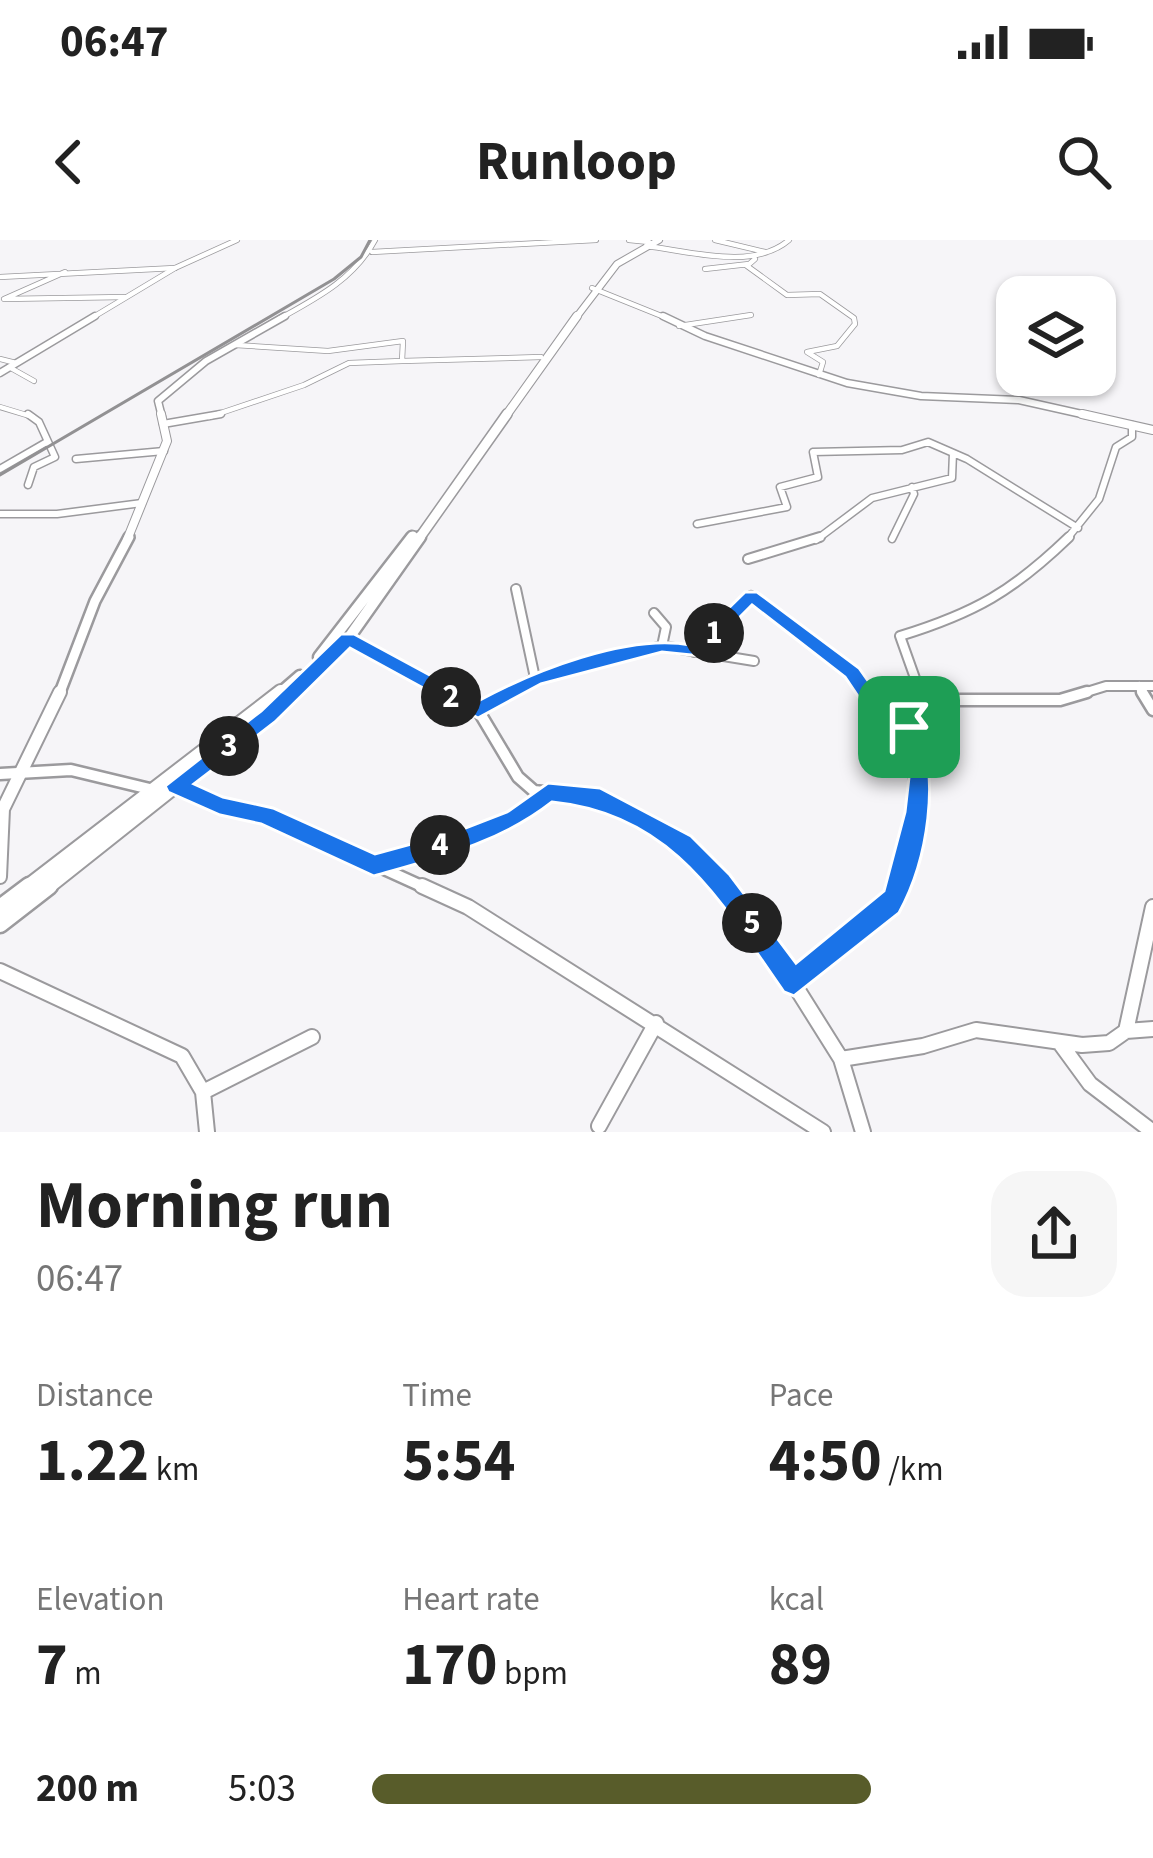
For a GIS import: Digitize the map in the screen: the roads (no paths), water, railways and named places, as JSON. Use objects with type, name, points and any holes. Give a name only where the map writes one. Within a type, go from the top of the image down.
[{"type":"main road","points":[[0,924],[268,716],[348,639],[541,357],[617,264],[652,242]]},
{"type":"main road","points":[[0,908],[278,696],[368,605],[594,289]]},
{"type":"street","points":[[0,373],[175,268],[237,240]]},
{"type":"street","points":[[0,788],[54,707],[94,601],[164,451],[167,434],[156,408],[162,394],[343,280],[372,252],[375,240]]},
{"type":"street","points":[[372,252],[596,240]]},
{"type":"street","points":[[629,240],[752,261]]},
{"type":"street","points":[[715,240],[765,252],[782,250],[789,240]]},
{"type":"street","points":[[705,268],[752,261],[765,252]]},
{"type":"street","points":[[752,261],[751,271],[787,295],[820,294],[854,318],[855,324],[837,346],[807,352],[823,362],[819,375]]},
{"type":"street","points":[[0,278],[175,268]]},
{"type":"street","points":[[65,272],[4,298],[125,297]]},
{"type":"street","points":[[594,289],[679,326],[819,375],[900,394],[1019,400],[1153,430]]},
{"type":"street","points":[[679,326],[751,315]]},
{"type":"street","points":[[235,345],[328,350],[404,341],[402,361]]},
{"type":"street","points":[[163,424],[216,416],[350,363],[541,357]]},
{"type":"street","points":[[0,359],[34,381]]},
{"type":"street","points":[[0,407],[40,422],[45,443],[55,457],[36,465],[28,485]]},
{"type":"street","points":[[923,700],[900,636],[944,622],[984,599],[1003,597],[1078,528],[1099,499],[1116,447],[1132,437],[1132,425]]},
{"type":"street","points":[[697,524],[787,507],[780,487],[818,477],[813,452],[902,450],[928,442],[1078,528]]},
{"type":"street","points":[[0,469],[45,443]]},
{"type":"street","points":[[76,459],[164,451]]},
{"type":"street","points":[[748,559],[812,543],[872,498],[952,478],[953,453]]},
{"type":"street","points":[[892,539],[914,494],[912,487]]},
{"type":"street","points":[[0,514],[57,514],[142,503]]},
{"type":"street","points":[[516,590],[535,678]]},
{"type":"street","points":[[694,652],[751,596],[852,672],[881,714],[909,727]]},
{"type":"street","points":[[654,613],[667,627],[662,646]]},
{"type":"street","points":[[348,639],[478,710],[518,777],[534,791],[600,798],[683,843],[721,883],[794,982],[841,1059],[863,1132]]},
{"type":"street","points":[[478,710],[535,678],[662,646],[754,661]]},
{"type":"street","points":[[794,982],[890,905],[896,895],[920,777],[909,727],[914,708],[923,700],[1060,700],[1106,686],[1153,686]]},
{"type":"street","points":[[1138,686],[1153,710]]},
{"type":"street","points":[[11,775],[71,770],[155,790]]},
{"type":"street","points":[[0,877],[2,810],[11,775]]},
{"type":"street","points":[[176,786],[220,806],[265,815],[468,907],[823,1132]]},
{"type":"street","points":[[374,865],[458,842],[515,818],[548,793]]},
{"type":"street","points":[[1126,1031],[1153,907]]},
{"type":"street","points":[[0,971],[178,1053],[203,1092],[207,1132]]},
{"type":"street","points":[[599,1126],[656,1023]]},
{"type":"street","points":[[841,1059],[923,1046],[976,1030],[1060,1043],[1109,1043],[1126,1031],[1153,1029]]},
{"type":"street","points":[[203,1092],[313,1037]]},
{"type":"street","points":[[1060,1043],[1090,1084],[1153,1132]]},
{"type":"railway","points":[[0,475],[334,279],[361,257],[370,240]]}]
